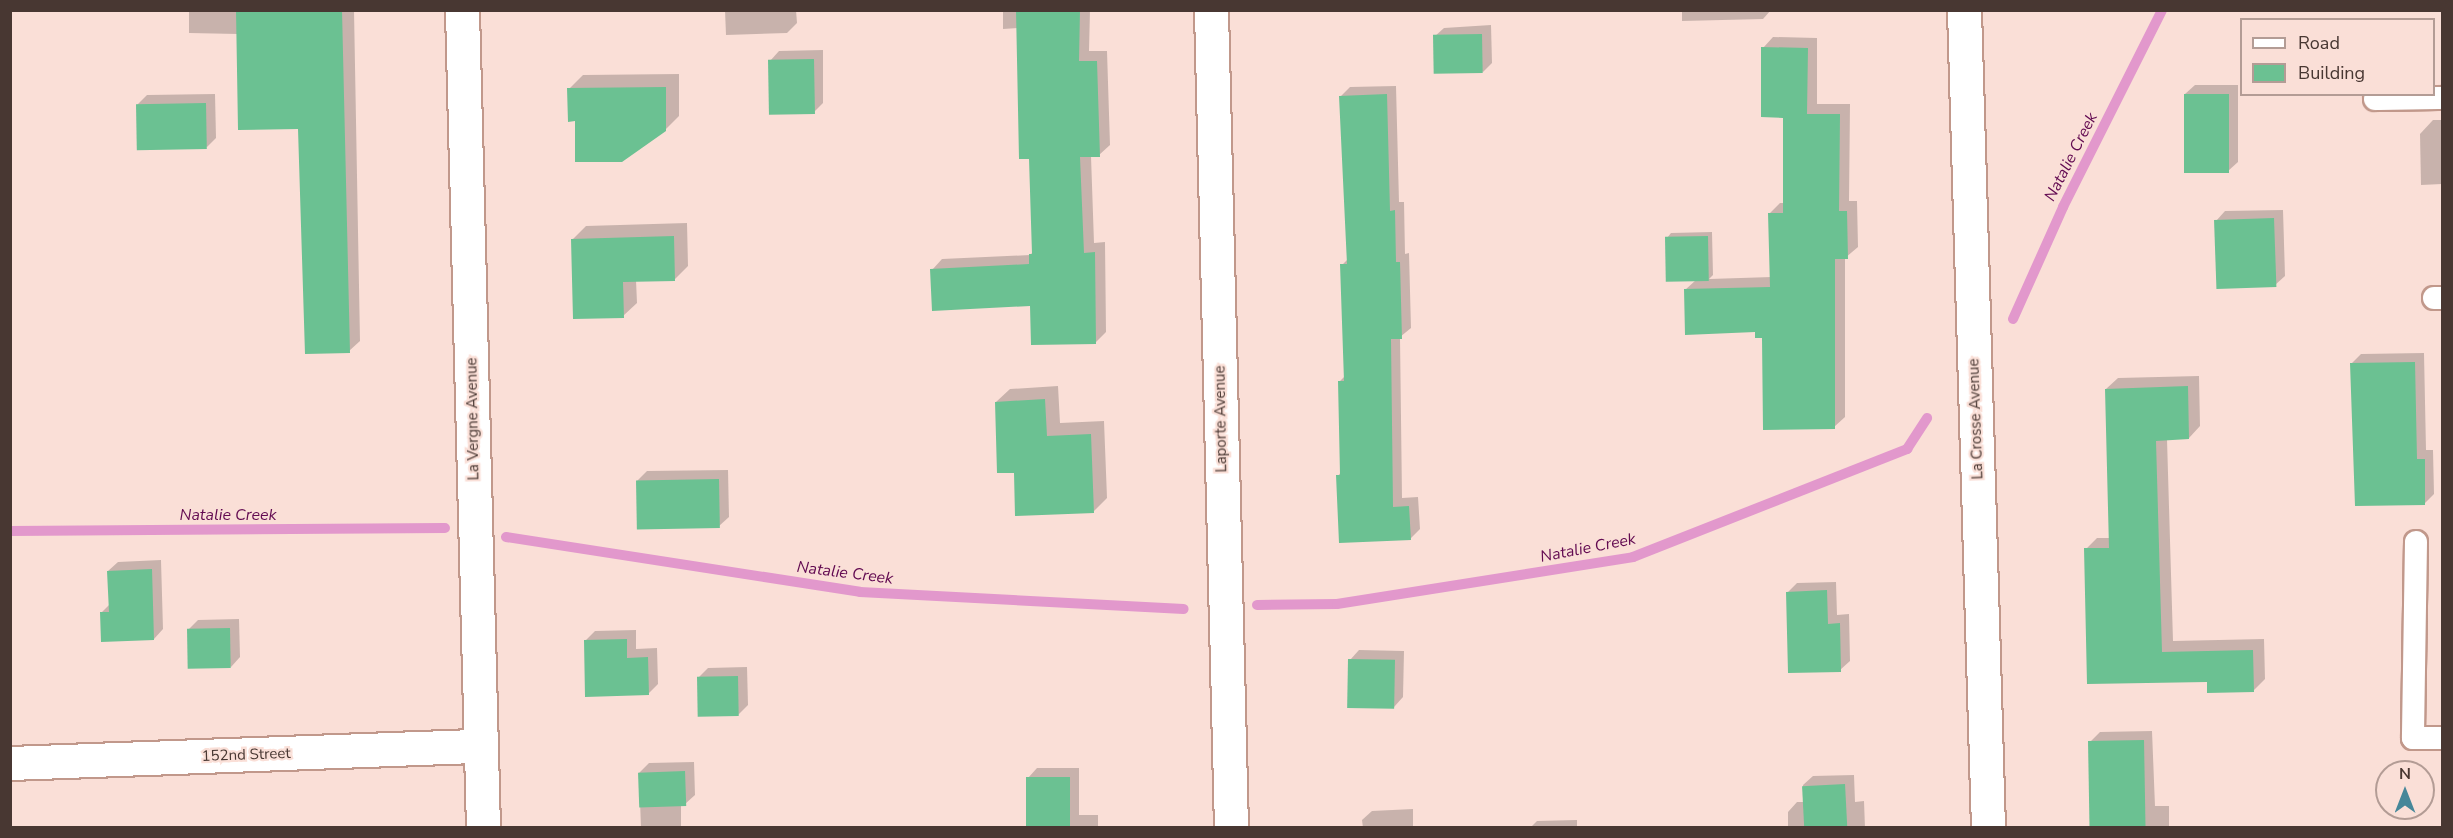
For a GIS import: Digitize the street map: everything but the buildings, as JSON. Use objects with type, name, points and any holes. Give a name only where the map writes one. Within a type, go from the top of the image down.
[{"type":"street","name":"La Vergne Avenue","points":[[462,10],[483,828]]},
{"type":"street","name":"Laporte Avenue","points":[[1211,10],[1231,828]]},
{"type":"street","name":"La Crosse Avenue","points":[[1964,10],[1988,828]]},
{"type":"street","name":"152nd Street","points":[[10,763],[481,747]]},
{"type":"lane","points":[[2375,99],[2442,98]]},
{"type":"lane","points":[[2416,542],[2414,738],[2442,738]]},
{"type":"waterway","name":"Natalie Creek","points":[[2013,319],[2063,207],[2162,10]]},
{"type":"waterway","name":"Natalie Creek","points":[[1257,605],[1337,604],[1633,557],[1907,449],[1927,418]]},
{"type":"waterway","name":"Natalie Creek","points":[[10,531],[445,528]]},
{"type":"waterway","name":"Natalie Creek","points":[[506,537],[860,592],[1184,609]]}]
